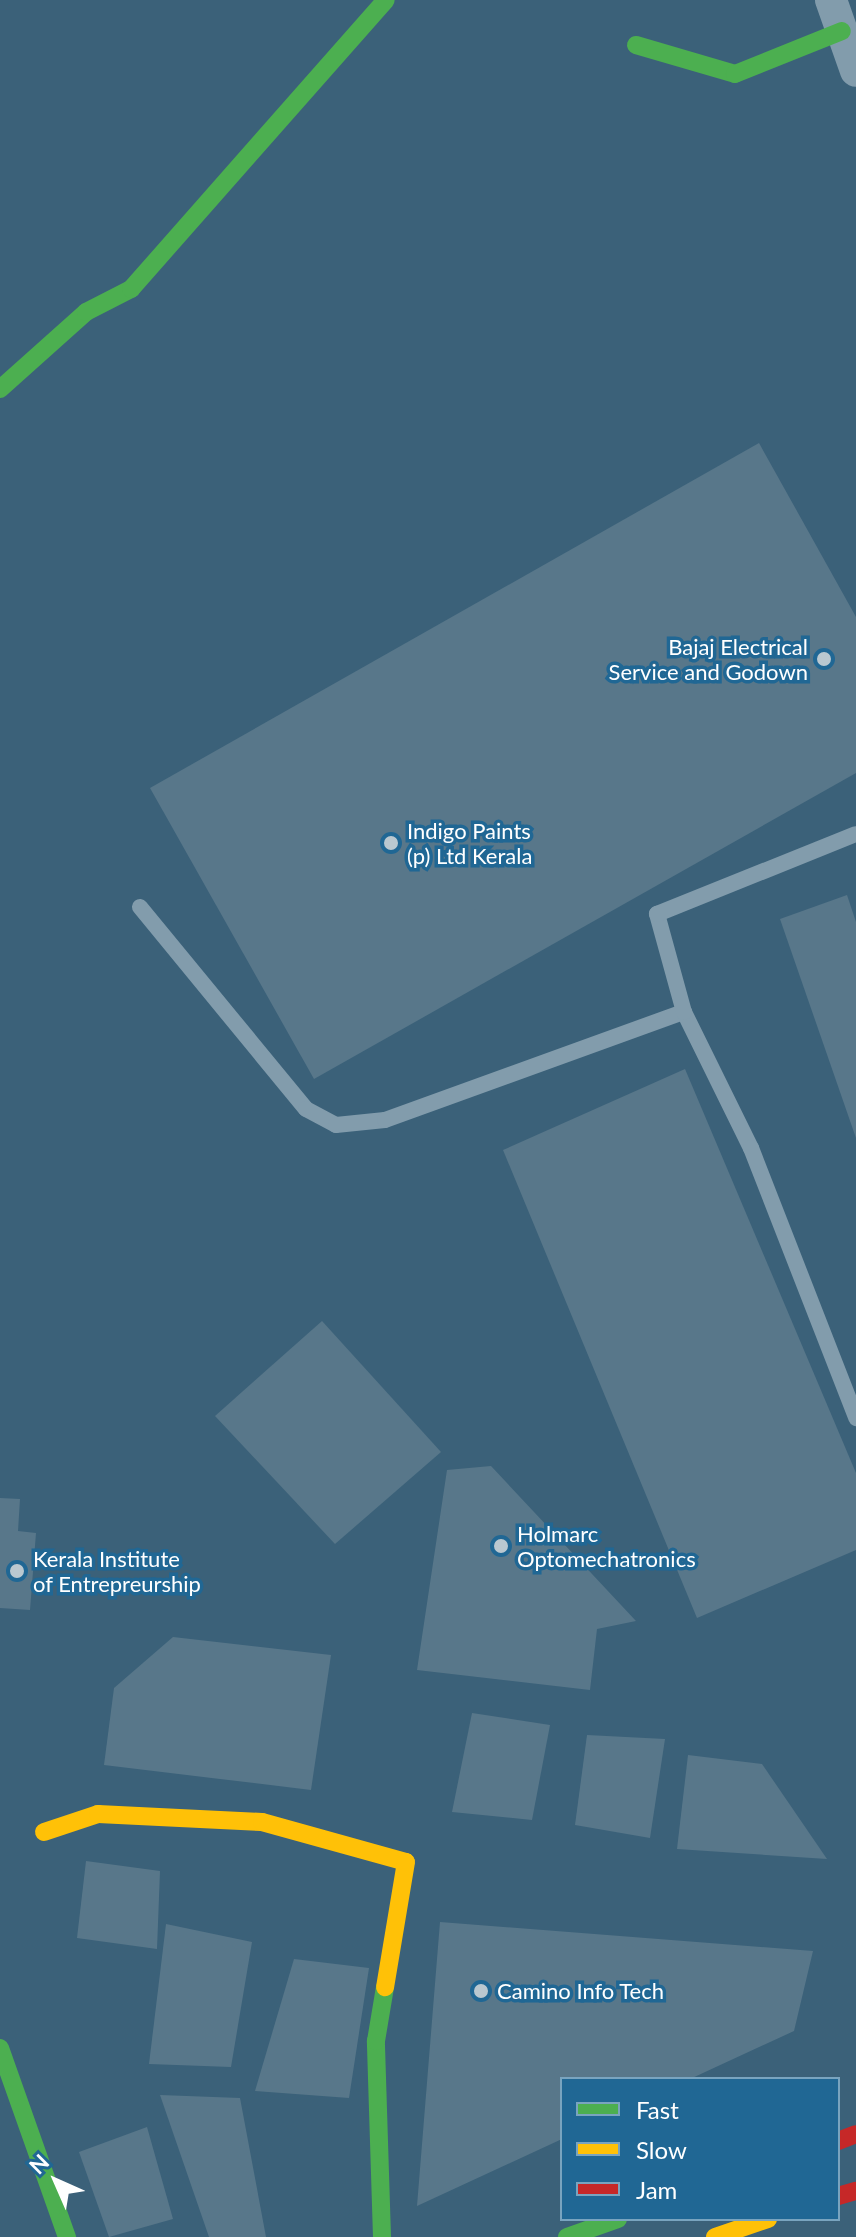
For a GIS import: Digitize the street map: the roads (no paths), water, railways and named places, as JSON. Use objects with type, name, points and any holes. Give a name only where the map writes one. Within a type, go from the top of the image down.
[{"type":"street","points":[[0,389],[86,312],[131,289],[386,0]]},
{"type":"street","points":[[831,0],[856,71]]},
{"type":"street","points":[[636,45],[735,74],[842,31]]},
{"type":"street","points":[[44,1832],[98,1814],[262,1822],[406,1862],[376,2041],[382,2237]]},
{"type":"street","points":[[0,2048],[67,2237]]},
{"type":"street","points":[[567,2237],[612,2221]]},
{"type":"street","points":[[715,2237],[762,2221]]},
{"type":"lane","points":[[856,834],[657,914],[684,1012],[751,1148],[856,1418]]},
{"type":"lane","points":[[140,907],[306,1109],[336,1125],[385,1120],[684,1012]]},
{"type":"place","name":"Bajaj Electrical Service and Godown","points":[[824,659]]},
{"type":"place","name":"Indigo Paints (p) Ltd Kerala","points":[[391,843]]},
{"type":"place","name":"Holmarc Optomechatronics","points":[[501,1546]]},
{"type":"place","name":"Kerala Institute of Entrepreurship","points":[[17,1571]]},
{"type":"place","name":"Camino Info Tech","points":[[481,1991]]}]
